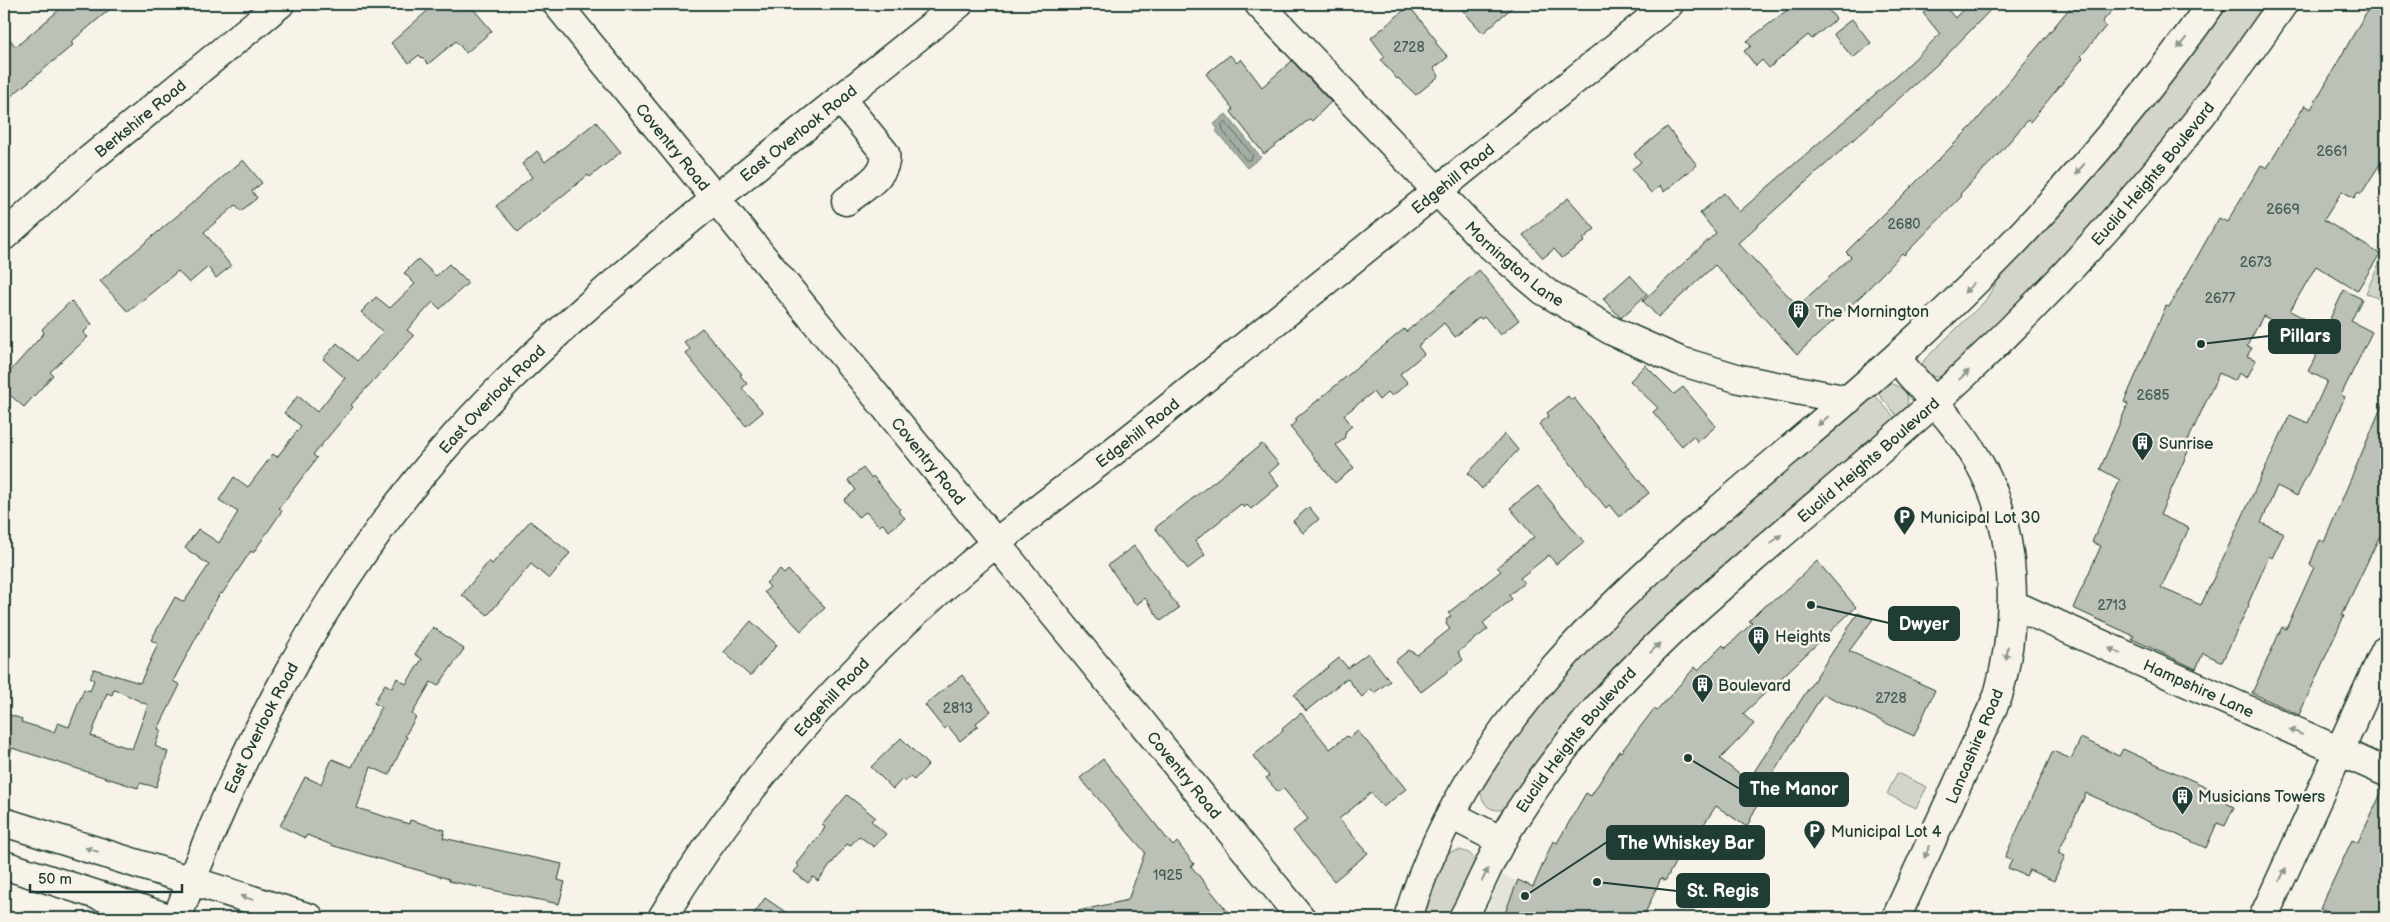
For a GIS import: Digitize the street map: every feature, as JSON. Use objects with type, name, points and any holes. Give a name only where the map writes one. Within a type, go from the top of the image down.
[{"type":"street","name":"Berkshire Road","points":[[4,236],[84,164],[280,4]]},
{"type":"street","name":"Coventry Road","points":[[557,4],[1301,918]]},
{"type":"street","name":"East Overlook Road","points":[[176,918],[242,760],[286,674],[339,589],[404,497],[455,436],[550,340],[715,200],[959,4]]},
{"type":"street","name":"Mornington Lane","points":[[1259,4],[1436,191],[1516,269],[1544,291],[1612,331],[1680,361],[1740,379],[1848,400]]},
{"type":"street","name":"Edgehill Road","points":[[662,918],[682,884],[762,775],[830,697],[903,624],[997,543],[1126,442],[1669,4]]},
{"type":"street","points":[[1408,918],[1424,874],[1451,815],[1476,770],[1509,723],[1560,661],[1597,621],[1664,557],[1848,400],[1958,300],[2068,183],[2135,104],[2211,4]]},
{"type":"street","name":"Euclid Heights Boulevard","points":[[1463,918],[1502,840],[1541,781],[1589,718],[1626,676],[1703,602],[1934,403],[2055,284],[2127,206],[2226,82],[2283,4]]},
{"type":"street","points":[[840,98],[885,153],[887,161],[883,171],[846,201]]},
{"type":"street","name":"Lancashire Road","points":[[1896,358],[1962,437],[1978,461],[1994,494],[2010,556],[2013,581],[2005,669],[1998,696],[1896,918]]},
{"type":"street","name":"Hampshire Lane","points":[[2012,604],[2386,772]]},
{"type":"street","points":[[2263,918],[2386,649]]},
{"type":"street","points":[[1451,815],[1502,840]]},
{"type":"street","points":[[4,822],[310,918]]},
{"type":"street","points":[[4,865],[169,918]]},
{"type":"shaded area","points":[[2226,4],[2270,4],[2108,213],[1947,377],[1935,377],[1928,374],[1923,369],[1922,364],[1925,359],[1985,301],[2006,267],[2189,54]]},
{"type":"shaded area","points":[[2386,248],[2386,302],[2366,293]]},
{"type":"shaded area","points":[[1889,383],[1902,389],[1908,397],[1906,406],[1899,418],[1876,391],[1882,385]]},
{"type":"shaded area","points":[[1873,393],[1896,419],[1512,807],[1500,810],[1490,808],[1481,796],[1480,789],[1535,709],[1575,661],[1638,597]]},
{"type":"shaded area","points":[[1897,773],[1927,787],[1916,808],[1887,794]]},
{"type":"shaded area","points":[[1459,850],[1471,855],[1476,866],[1451,918],[1423,918],[1443,856]]},
{"type":"shaded area","points":[[1502,875],[1565,901],[1598,918],[1483,918]]},
{"type":"water","points":[[1226,114],[1261,157],[1247,168],[1216,131],[1218,129],[1214,124]]},
{"type":"building","points":[[66,4],[116,4],[71,42],[73,45],[4,102],[4,31],[15,46],[18,45]]},
{"type":"building","points":[[435,4],[469,4],[492,31],[466,53],[456,41],[428,64],[419,55],[409,63],[391,43]]},
{"type":"building","points":[[1457,4],[1516,4],[1483,33]]},
{"type":"building","points":[[1795,4],[1824,4],[1836,19],[1812,39],[1808,35],[1769,68],[1762,60],[1756,66],[1744,51],[1751,46],[1747,41]]},
{"type":"building","points":[[1934,4],[1943,4],[1955,18],[1968,4],[1996,4],[1942,60],[1738,243],[1798,306],[1851,257],[1846,252],[1973,125],[2073,4],[2118,4],[2102,22],[2106,26],[2081,56],[2083,58],[2030,122],[2028,120],[1997,156],[1960,194],[1962,196],[1904,255],[1902,253],[1862,295],[1797,354],[1715,265],[1658,317],[1643,301],[1716,233],[1700,213],[1724,193],[1739,212],[1903,70],[1940,34],[1923,13]]},
{"type":"building","points":[[2371,4],[2386,4],[2386,144],[2381,153],[2385,156],[2361,194],[2358,192],[2354,198],[2342,191],[2324,220],[2380,254],[2357,291],[2316,266],[2290,311],[2325,329],[2344,290],[2362,299],[2351,321],[2372,332],[2341,395],[2345,397],[2330,430],[2297,496],[2277,486],[2261,523],[2284,533],[2272,558],[2269,556],[2249,605],[2222,662],[2203,653],[2196,669],[2132,639],[2134,636],[2073,608],[2101,546],[2092,542],[2120,480],[2100,469],[2128,404],[2124,402],[2166,306],[2169,307],[2219,218],[2227,222],[2261,165],[2267,168],[2305,105],[2311,109]],"holes":[[[2263,316],[2322,345],[2308,371],[2327,381],[2308,423],[2290,415],[2201,605],[2161,588],[2189,528],[2160,515],[2190,447],[2186,445],[2219,373],[2235,381],[2239,373],[2247,378],[2256,360],[2247,356],[2252,348],[2247,346]]]},
{"type":"building","points":[[1409,6],[1448,57],[1434,68],[1439,76],[1416,95],[1397,79],[1381,60],[1385,57],[1371,38]]},
{"type":"building","points":[[1852,19],[1871,43],[1853,58],[1833,34]]},
{"type":"building","points":[[1230,55],[1237,63],[1241,59],[1262,87],[1292,61],[1331,102],[1312,121],[1310,119],[1264,154],[1231,112],[1233,109],[1206,74]]},
{"type":"building","points":[[596,122],[621,152],[590,177],[588,175],[518,232],[496,206],[532,177],[522,164],[537,151],[545,162]]},
{"type":"building","points":[[1667,127],[1697,165],[1664,192],[1660,186],[1651,193],[1632,169],[1641,162],[1634,154]]},
{"type":"building","points":[[243,160],[262,183],[252,191],[257,198],[241,211],[236,205],[204,232],[231,266],[216,278],[208,267],[189,283],[178,271],[128,312],[100,281]]},
{"type":"building","points":[[1568,198],[1595,229],[1583,239],[1585,241],[1562,258],[1554,249],[1543,258],[1523,235]]},
{"type":"building","points":[[418,259],[436,276],[449,264],[468,283],[440,309],[433,302],[407,330],[414,336],[351,405],[353,407],[313,455],[317,458],[279,508],[282,511],[253,553],[251,551],[222,594],[220,593],[173,681],[180,685],[158,729],[161,730],[155,746],[168,752],[156,787],[140,783],[138,788],[12,748],[7,764],[4,764],[4,713],[22,719],[21,722],[54,732],[58,723],[69,727],[84,689],[90,691],[94,680],[90,678],[94,669],[140,683],[158,644],[151,640],[175,597],[184,602],[209,565],[185,548],[198,529],[219,543],[238,512],[219,500],[234,477],[248,487],[273,454],[277,457],[301,426],[284,413],[298,396],[317,412],[345,378],[323,359],[337,343],[357,361],[383,332],[361,312],[376,297],[390,308],[415,284],[404,273]],"holes":[[[114,689],[148,705],[132,749],[91,736],[107,693],[112,695]]]},
{"type":"building","points":[[1479,270],[1519,320],[1500,335],[1485,317],[1481,319],[1479,317],[1455,337],[1444,323],[1418,346],[1424,354],[1400,374],[1408,383],[1392,396],[1388,392],[1379,400],[1373,392],[1344,415],[1352,426],[1346,431],[1344,439],[1336,445],[1354,468],[1335,483],[1290,427],[1297,421],[1295,419],[1404,329],[1406,332]]},
{"type":"building","points":[[1630,275],[1647,294],[1621,318],[1603,299]]},
{"type":"building","points":[[71,301],[92,324],[83,333],[88,337],[50,372],[53,375],[24,407],[4,390],[4,378],[44,333],[42,329]]},
{"type":"building","points":[[702,328],[742,374],[740,375],[747,384],[742,388],[763,412],[746,426],[686,354],[690,349],[684,342]]},
{"type":"building","points":[[1645,365],[1674,394],[1683,387],[1716,426],[1698,442],[1693,436],[1682,446],[1653,412],[1658,408],[1630,381]]},
{"type":"building","points":[[1568,396],[1571,400],[1574,398],[1649,493],[1619,517],[1609,505],[1606,508],[1539,424],[1549,416],[1547,413]]},
{"type":"building","points":[[2386,396],[2386,523],[2342,615],[2344,616],[2299,715],[2252,693],[2282,627],[2286,629],[2314,567],[2310,565],[2315,551],[2320,540],[2324,542]]},
{"type":"building","points":[[1505,434],[1518,450],[1482,489],[1468,473]]},
{"type":"building","points":[[1262,444],[1279,464],[1269,473],[1279,486],[1251,509],[1247,505],[1244,508],[1241,504],[1195,541],[1205,555],[1188,569],[1155,528]]},
{"type":"building","points":[[863,468],[871,478],[873,476],[905,518],[889,531],[883,524],[879,526],[866,512],[858,517],[844,500],[856,490],[848,480]]},
{"type":"building","points":[[1538,486],[1584,542],[1556,564],[1549,555],[1520,578],[1524,583],[1509,595],[1512,599],[1483,623],[1488,629],[1458,652],[1463,660],[1421,692],[1395,661],[1409,650],[1417,655],[1450,629],[1446,624],[1446,620],[1451,616],[1448,613],[1501,571],[1497,567],[1534,537],[1510,508]]},
{"type":"building","points":[[1309,507],[1319,519],[1303,533],[1293,521]]},
{"type":"building","points":[[530,521],[570,553],[549,579],[531,564],[488,615],[462,595],[489,561],[492,564]]},
{"type":"building","points":[[1134,546],[1179,608],[1161,621],[1145,598],[1136,605],[1108,565]]},
{"type":"building","points":[[1817,561],[1856,607],[1743,714],[1754,724],[1720,759],[1748,781],[1858,613],[1873,619],[1849,651],[1935,690],[1914,736],[1823,694],[1767,783],[1747,827],[1716,806],[1692,842],[1688,839],[1665,881],[1661,878],[1643,918],[1503,918],[1518,880],[1533,887],[1553,841],[1557,843],[1586,793],[1591,796],[1619,751],[1621,752],[1654,709],[1657,711],[1695,667],[1698,670],[1723,645],[1726,648],[1752,623],[1749,621],[1762,608],[1780,596]]},
{"type":"building","points":[[780,570],[784,574],[788,570],[825,608],[801,631],[764,592],[770,587],[766,583]]},
{"type":"building","points":[[751,621],[777,645],[750,676],[724,652]]},
{"type":"building","points":[[433,627],[464,649],[438,686],[431,682],[412,714],[416,717],[405,736],[407,737],[389,775],[371,767],[357,808],[409,824],[410,820],[445,830],[443,838],[562,864],[558,880],[565,882],[559,904],[449,881],[449,879],[334,846],[307,835],[305,838],[280,826],[305,777],[321,784],[332,759],[352,767],[381,707],[374,703],[385,684],[392,688],[397,678],[406,684],[422,659],[415,654]]},
{"type":"building","points":[[1368,653],[1390,681],[1374,693],[1371,689],[1362,697],[1347,678],[1306,711],[1294,695],[1339,658],[1348,668]]},
{"type":"building","points":[[962,675],[991,711],[976,723],[978,726],[960,741],[948,726],[944,729],[925,705]]},
{"type":"building","points":[[1301,713],[1330,749],[1347,736],[1349,738],[1358,731],[1406,789],[1383,807],[1371,793],[1339,819],[1368,853],[1334,881],[1293,831],[1308,819],[1283,788],[1278,792],[1266,778],[1269,776],[1253,756]]},
{"type":"building","points":[[901,738],[928,765],[914,780],[910,777],[905,782],[902,779],[893,789],[871,767]]},
{"type":"building","name":"Musicians Towers","points":[[2081,738],[2119,756],[2123,749],[2229,797],[2226,803],[2234,807],[2225,826],[2217,823],[2206,848],[2086,793],[2058,853],[2065,856],[2054,881],[2029,870],[2026,876],[2008,868],[2012,860],[2005,857],[2053,751],[2071,759]]},
{"type":"building","points":[[1103,759],[1173,846],[1177,842],[1194,864],[1191,866],[1233,918],[1078,918],[1078,911],[1128,900],[1145,852],[1080,778]]},
{"type":"building","points":[[2384,787],[2386,787],[2386,918],[2340,918],[2320,909],[2352,840],[2358,843]]},
{"type":"building","points":[[847,795],[875,817],[871,821],[886,834],[874,847],[859,836],[850,846],[847,844],[818,881],[813,877],[808,883],[794,872],[799,866],[797,864],[823,831],[825,827],[822,825]]},
{"type":"building","points":[[765,898],[794,918],[751,918]]},
{"type":"place","name":"The Mornington","points":[[1799,330]]},
{"type":"place","name":"Pillars","points":[[2201,344]]},
{"type":"place","name":"Sunrise","points":[[2143,462]]},
{"type":"place","name":"Municipal Lot 30","points":[[1904,536]]},
{"type":"place","name":"Dwyer","points":[[1811,605]]},
{"type":"place","name":"Heights","points":[[1759,655]]},
{"type":"place","name":"Boulevard","points":[[1702,704]]},
{"type":"place","name":"The Manor","points":[[1688,758]]},
{"type":"place","name":"Musicians Towers","points":[[2182,815]]},
{"type":"place","name":"Municipal Lot 4","points":[[1815,850]]},
{"type":"place","name":"St. Regis","points":[[1597,882]]},
{"type":"place","name":"The Whiskey Bar","points":[[1525,896]]}]
